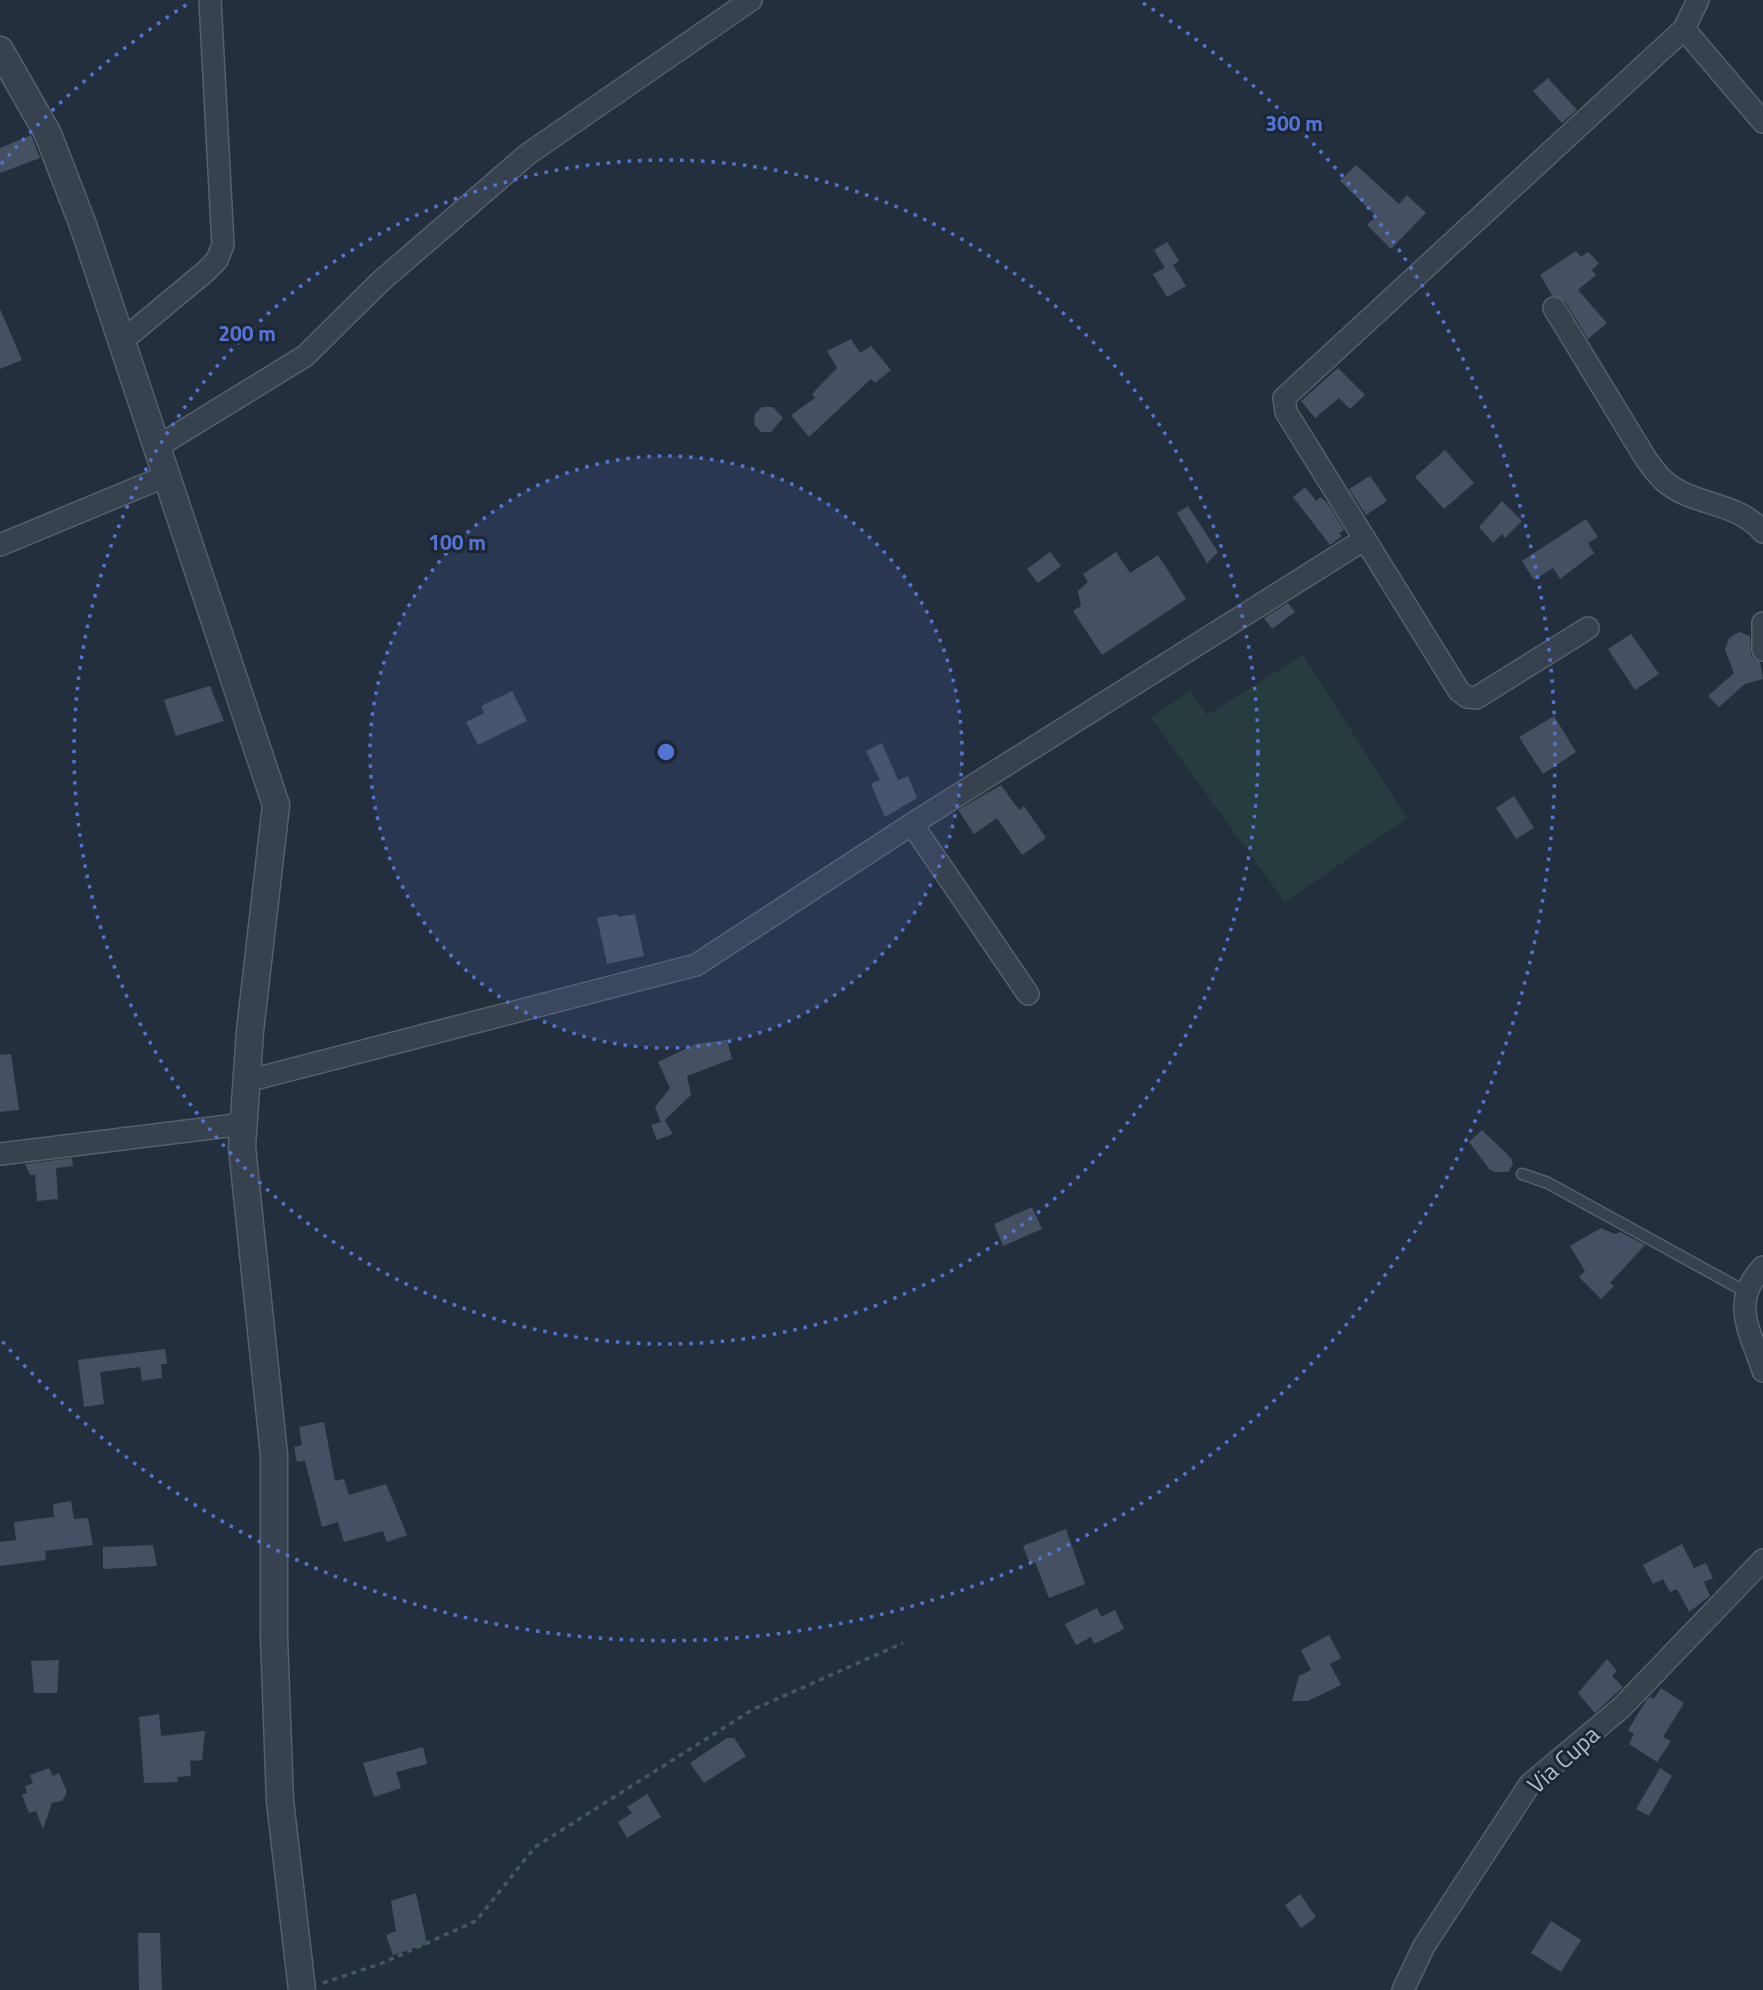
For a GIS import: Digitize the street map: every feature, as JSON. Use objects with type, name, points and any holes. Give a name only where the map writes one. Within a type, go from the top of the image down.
[{"type":"street","points":[[122,341],[205,272],[217,260],[223,245],[210,0]]},
{"type":"street","points":[[157,447],[305,356],[450,219],[528,154],[751,0]]},
{"type":"street","points":[[1588,628],[1476,698],[1467,697],[1459,691],[1286,412],[1284,398],[1684,29],[1698,0]]},
{"type":"street","points":[[1684,29],[1763,122]]},
{"type":"street","points":[[0,50],[31,98],[48,134],[122,341],[276,805],[242,1147],[274,1455],[274,1636],[280,1801],[302,1990]]},
{"type":"street","points":[[1553,308],[1646,459],[1664,481],[1691,495],[1745,514],[1763,532]]},
{"type":"street","points":[[0,545],[166,476]]},
{"type":"street","points":[[247,1081],[696,965],[912,824],[1364,538]]},
{"type":"street","points":[[1763,623],[1763,650]]},
{"type":"street","points":[[912,824],[1027,994]]},
{"type":"street","points":[[0,1154],[244,1124]]},
{"type":"street","points":[[1763,1267],[1746,1293],[1742,1306],[1763,1371]]},
{"type":"street","name":"Via Cupa","points":[[1404,1990],[1424,1946],[1530,1784],[1621,1708],[1763,1560]]},
{"type":"lane","points":[[1522,1174],[1548,1183],[1746,1293]]},
{"type":"path","points":[[302,1990],[380,1964],[476,1921],[535,1847],[752,1710],[903,1643]]},
{"type":"green space","points":[[1303,655],[1407,818],[1285,902],[1151,718],[1190,690],[1207,715]]},
{"type":"building","points":[[1548,78],[1577,110],[1562,123],[1533,91]]},
{"type":"building","points":[[31,135],[40,158],[0,173],[0,148]]},
{"type":"building","points":[[1356,165],[1399,204],[1407,195],[1426,213],[1391,249],[1367,225],[1376,216],[1340,181]]},
{"type":"building","points":[[1167,242],[1179,261],[1173,265],[1186,286],[1167,297],[1153,274],[1165,268],[1154,250]]},
{"type":"building","points":[[1576,251],[1581,257],[1588,252],[1599,263],[1592,270],[1596,275],[1578,290],[1607,323],[1588,339],[1565,301],[1552,295],[1540,275]]},
{"type":"building","points":[[0,309],[22,360],[0,369]]},
{"type":"building","points":[[851,339],[860,353],[871,346],[891,370],[875,383],[871,379],[809,437],[791,415],[815,398],[812,394],[837,368],[827,351]]},
{"type":"building","points":[[1338,368],[1365,395],[1350,409],[1339,398],[1315,418],[1301,401]]},
{"type":"building","points":[[762,407],[773,407],[783,418],[771,432],[761,432],[754,424],[755,414]]},
{"type":"building","points":[[1445,450],[1474,483],[1444,509],[1415,477]]},
{"type":"building","points":[[1370,476],[1387,501],[1366,515],[1349,489]]},
{"type":"building","points":[[1305,487],[1316,501],[1321,497],[1328,504],[1344,530],[1339,533],[1342,536],[1330,545],[1293,497]]},
{"type":"building","points":[[1502,501],[1522,521],[1505,538],[1502,534],[1493,543],[1479,527]]},
{"type":"building","points":[[1188,506],[1218,552],[1207,563],[1177,513]]},
{"type":"building","points":[[1586,519],[1598,537],[1588,543],[1594,553],[1560,579],[1553,568],[1534,580],[1522,561]]},
{"type":"building","points":[[1050,552],[1061,566],[1038,583],[1027,569]]},
{"type":"building","points":[[1116,552],[1130,573],[1158,555],[1186,599],[1102,655],[1073,611],[1081,606],[1078,591],[1088,582],[1083,574]]},
{"type":"building","points":[[1288,603],[1295,612],[1272,629],[1264,618]]},
{"type":"building","points":[[1739,632],[1750,636],[1751,656],[1760,662],[1763,679],[1745,684],[1719,707],[1708,696],[1734,673],[1725,650],[1729,638]]},
{"type":"building","points":[[1631,634],[1659,674],[1635,690],[1608,649]]},
{"type":"building","points":[[210,686],[224,721],[176,736],[164,700]]},
{"type":"building","points":[[512,691],[527,721],[478,745],[466,722],[484,713],[481,706]]},
{"type":"building","points":[[1554,716],[1576,752],[1543,774],[1519,737]]},
{"type":"building","points":[[882,743],[898,780],[908,776],[917,798],[885,817],[871,784],[880,780],[866,751]]},
{"type":"building","points":[[1001,785],[1019,810],[1024,806],[1046,838],[1022,855],[997,818],[974,834],[958,810]]},
{"type":"building","points":[[1514,796],[1534,828],[1516,839],[1496,808]]},
{"type":"building","points":[[617,914],[618,917],[635,914],[644,956],[607,964],[597,918]]},
{"type":"building","points":[[727,1040],[732,1059],[687,1076],[691,1095],[665,1120],[673,1134],[657,1140],[651,1125],[661,1122],[655,1107],[670,1088],[658,1062],[696,1044]]},
{"type":"building","points":[[11,1054],[19,1110],[0,1112],[0,1055]]},
{"type":"building","points":[[1482,1130],[1511,1158],[1513,1164],[1508,1172],[1494,1172],[1489,1169],[1469,1142]]},
{"type":"building","points":[[72,1158],[73,1166],[56,1168],[58,1199],[37,1201],[35,1175],[30,1175],[25,1164]]},
{"type":"building","points":[[1032,1207],[1042,1229],[1003,1246],[994,1224]]},
{"type":"building","points":[[1601,1228],[1615,1234],[1620,1232],[1645,1245],[1610,1283],[1614,1286],[1601,1299],[1579,1277],[1585,1271],[1570,1246]]},
{"type":"building","points":[[165,1349],[167,1364],[161,1364],[162,1378],[142,1381],[140,1367],[100,1372],[104,1404],[84,1407],[78,1360]]},
{"type":"building","points":[[324,1422],[335,1481],[344,1479],[349,1495],[386,1484],[407,1535],[387,1542],[383,1531],[344,1542],[338,1522],[322,1527],[305,1461],[297,1462],[294,1447],[302,1445],[299,1427]]},
{"type":"building","points":[[71,1501],[74,1519],[88,1518],[93,1545],[45,1551],[46,1560],[0,1566],[0,1542],[16,1540],[14,1522],[54,1517],[53,1504]]},
{"type":"building","points":[[1066,1529],[1085,1584],[1049,1598],[1035,1562],[1030,1564],[1023,1546]]},
{"type":"building","points":[[1682,1544],[1694,1568],[1706,1563],[1713,1578],[1704,1582],[1710,1596],[1689,1612],[1677,1589],[1670,1592],[1663,1579],[1653,1584],[1643,1565]]},
{"type":"building","points":[[153,1545],[157,1566],[103,1569],[103,1547]]},
{"type":"building","points":[[1097,1608],[1101,1617],[1115,1610],[1124,1629],[1094,1644],[1091,1637],[1076,1645],[1065,1624]]},
{"type":"building","points":[[1329,1635],[1341,1658],[1330,1664],[1341,1685],[1308,1701],[1292,1701],[1299,1676],[1311,1670],[1301,1650]]},
{"type":"building","points":[[1607,1659],[1617,1671],[1612,1676],[1623,1687],[1595,1713],[1578,1693]]},
{"type":"building","points":[[59,1660],[57,1693],[34,1693],[31,1661]]},
{"type":"building","points":[[1661,1688],[1684,1703],[1663,1737],[1671,1741],[1657,1762],[1629,1744],[1634,1734],[1628,1730],[1647,1699],[1654,1699]]},
{"type":"building","points":[[159,1714],[161,1736],[205,1731],[202,1760],[190,1761],[191,1776],[177,1777],[178,1782],[144,1783],[139,1717]]},
{"type":"building","points":[[727,1738],[734,1738],[746,1756],[704,1783],[690,1763]]},
{"type":"building","points":[[423,1747],[427,1764],[396,1772],[401,1788],[374,1797],[363,1763]]},
{"type":"building","points":[[49,1768],[53,1776],[59,1773],[67,1792],[62,1801],[52,1803],[43,1829],[36,1811],[29,1813],[22,1795],[27,1793],[25,1786],[33,1783],[30,1775]]},
{"type":"building","points":[[1660,1768],[1672,1776],[1649,1816],[1636,1809]]},
{"type":"building","points":[[647,1794],[661,1817],[627,1838],[618,1822],[632,1813],[627,1807]]},
{"type":"building","points":[[416,1893],[427,1944],[393,1955],[386,1935],[396,1931],[391,1901]]},
{"type":"building","points":[[1300,1894],[1316,1917],[1301,1928],[1285,1905]]},
{"type":"building","points":[[1551,1921],[1581,1940],[1561,1972],[1531,1953]]},
{"type":"building","points":[[138,1933],[160,1933],[162,1990],[139,1990]]}]
